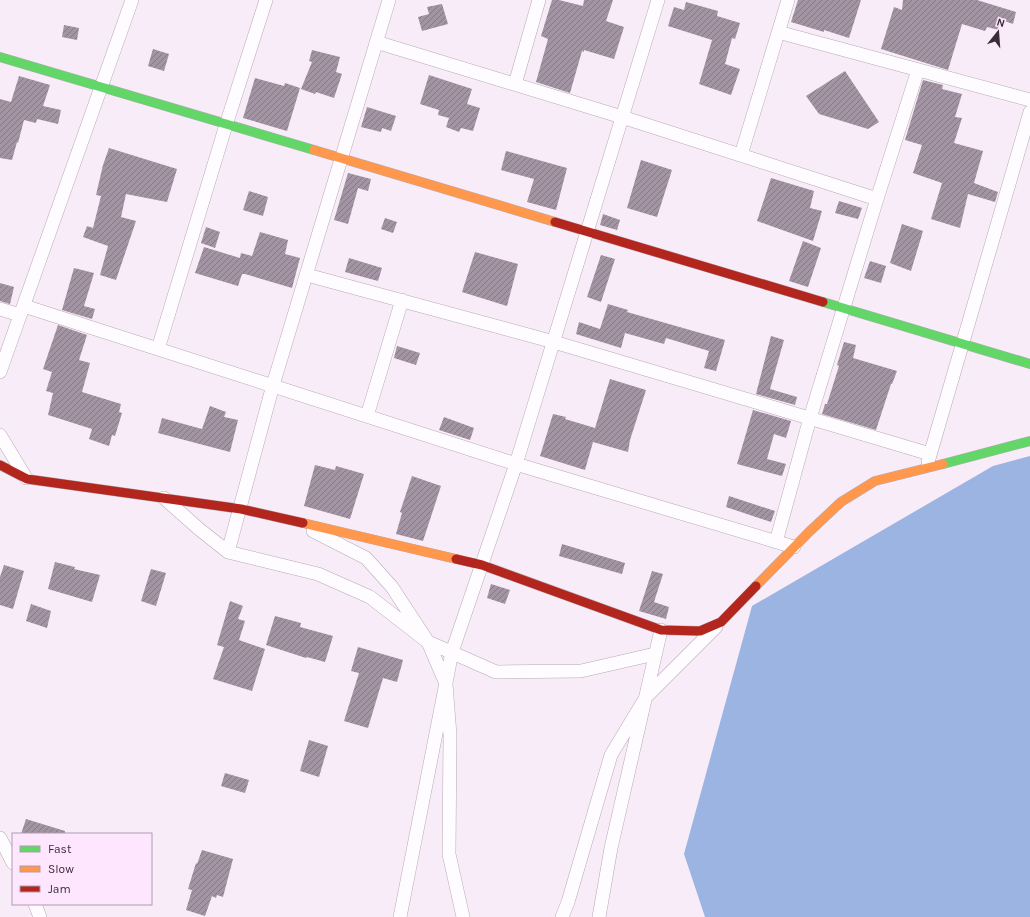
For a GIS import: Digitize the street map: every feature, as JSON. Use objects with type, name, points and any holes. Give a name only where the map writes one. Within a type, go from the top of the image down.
[{"type":"street","points":[[0,372],[132,0]]},
{"type":"street","points":[[158,349],[226,125],[266,0]]},
{"type":"street","points":[[228,552],[241,509],[273,385],[389,0]]},
{"type":"street","points":[[515,84],[539,0]]},
{"type":"street","points":[[400,917],[452,652],[516,464],[658,0]]},
{"type":"street","points":[[741,155],[788,0]]},
{"type":"street","points":[[778,32],[1030,100]]},
{"type":"street","points":[[376,42],[622,117],[877,199]]},
{"type":"street","points":[[0,58],[1030,364]]},
{"type":"street","points":[[776,542],[810,418],[843,308],[918,70]]},
{"type":"street","points":[[926,468],[1030,112]]},
{"type":"street","points":[[307,275],[554,342],[930,454]]},
{"type":"street","points":[[368,416],[402,300]]},
{"type":"street","points":[[0,309],[22,311],[158,349],[516,464],[794,547]]},
{"type":"street","points":[[0,435],[26,479]]},
{"type":"street","points":[[562,917],[568,902],[611,755],[646,697],[794,547],[841,502],[875,481],[1030,441]]},
{"type":"street","points":[[0,465],[26,479],[241,509],[482,565],[661,630],[700,631],[721,622]]},
{"type":"street","points":[[163,498],[228,552],[318,574],[370,597],[428,642],[496,672],[581,671],[655,654]]},
{"type":"street","points":[[297,522],[366,558],[392,587],[428,642],[446,684],[450,735],[449,854],[463,917]]},
{"type":"street","points":[[599,917],[611,848],[661,630]]},
{"type":"street","points":[[0,838],[12,861]]},
{"type":"street","points":[[35,905],[40,917]]},
{"type":"water","points":[[1030,456],[1030,917],[705,917],[684,854],[752,606],[993,466]]},
{"type":"building","points":[[552,0],[559,0],[583,6],[584,0],[613,0],[606,21],[624,27],[614,59],[584,50],[584,52],[582,51],[570,93],[536,82],[548,39],[541,36]]},
{"type":"building","points":[[798,0],[861,0],[849,38],[791,22]]},
{"type":"building","points":[[903,0],[977,0],[1016,12],[1013,24],[1002,20],[999,30],[987,27],[985,31],[962,24],[948,70],[881,49],[894,7],[902,10]]},
{"type":"building","points":[[686,2],[718,11],[717,16],[740,23],[735,39],[732,38],[725,64],[740,69],[731,95],[699,84],[712,40],[668,26],[674,7],[684,10]]},
{"type":"building","points":[[442,4],[448,24],[422,31],[418,17],[429,14],[427,7]]},
{"type":"building","points":[[64,25],[79,28],[77,40],[62,37]]},
{"type":"building","points":[[153,49],[169,54],[164,71],[148,66]]},
{"type":"building","points":[[312,50],[340,57],[336,72],[342,74],[334,98],[301,89],[312,62],[309,61]]},
{"type":"building","points":[[845,71],[879,122],[868,129],[819,114],[806,96]]},
{"type":"building","points":[[429,75],[472,89],[467,104],[480,108],[473,131],[461,128],[459,132],[446,127],[449,118],[438,115],[439,110],[420,104]]},
{"type":"building","points":[[19,76],[50,85],[43,106],[61,110],[58,124],[37,119],[36,123],[24,120],[12,160],[0,158],[0,99],[11,102]]},
{"type":"building","points":[[255,78],[284,86],[285,83],[300,88],[287,131],[243,118]]},
{"type":"building","points":[[923,80],[943,85],[942,89],[962,94],[955,117],[962,118],[954,143],[983,151],[974,183],[998,192],[995,202],[968,194],[960,228],[931,219],[942,183],[913,173],[922,145],[905,140]]},
{"type":"building","points":[[367,107],[396,116],[391,131],[382,128],[381,132],[361,127]]},
{"type":"building","points":[[109,148],[177,169],[167,202],[126,194],[121,217],[136,221],[116,280],[100,275],[108,246],[83,237],[87,226],[93,228],[101,196],[96,195],[103,165]]},
{"type":"building","points":[[506,151],[567,168],[556,210],[527,202],[534,179],[501,170]]},
{"type":"building","points":[[641,160],[672,170],[657,217],[627,208]]},
{"type":"building","points":[[348,173],[371,179],[368,191],[358,188],[348,224],[334,220]]},
{"type":"building","points":[[771,178],[814,191],[810,208],[822,211],[813,241],[757,221]]},
{"type":"building","points":[[249,191],[268,197],[263,216],[243,210]]},
{"type":"building","points":[[839,201],[862,208],[858,219],[835,213]]},
{"type":"building","points":[[603,214],[620,220],[617,230],[600,225]]},
{"type":"building","points":[[385,218],[397,222],[393,233],[381,229]]},
{"type":"building","points":[[902,224],[923,231],[911,271],[890,263]]},
{"type":"building","points":[[206,227],[220,232],[215,248],[201,243]]},
{"type":"building","points":[[260,232],[288,240],[285,254],[300,258],[292,288],[245,274],[242,274],[238,286],[195,273],[204,247],[240,258],[241,253],[252,256]]},
{"type":"building","points":[[803,241],[821,248],[808,287],[789,281]]},
{"type":"building","points":[[475,252],[518,264],[507,306],[462,292]]},
{"type":"building","points":[[601,255],[615,259],[601,302],[587,297]]},
{"type":"building","points":[[349,258],[382,268],[378,281],[345,272]]},
{"type":"building","points":[[870,261],[886,266],[881,283],[864,278]]},
{"type":"building","points":[[74,268],[94,273],[84,306],[95,309],[92,319],[62,310]]},
{"type":"building","points":[[0,283],[14,287],[10,304],[0,301]]},
{"type":"building","points":[[608,304],[628,310],[627,312],[725,340],[716,371],[704,368],[709,351],[666,338],[664,344],[625,333],[621,348],[576,334],[579,322],[600,329]]},
{"type":"building","points":[[58,325],[87,335],[79,360],[90,363],[82,392],[121,404],[119,412],[122,413],[115,436],[112,435],[109,446],[89,439],[92,429],[48,415],[53,393],[46,391],[52,372],[43,369]]},
{"type":"building","points":[[771,336],[784,340],[770,389],[797,397],[795,405],[756,394]]},
{"type":"building","points":[[844,342],[856,345],[853,358],[897,371],[891,384],[876,430],[822,414],[825,404],[827,404],[839,366],[837,365]]},
{"type":"building","points":[[397,346],[420,353],[416,365],[394,358]]},
{"type":"building","points":[[610,379],[646,390],[630,440],[628,452],[593,442],[585,470],[540,456],[553,414],[566,417],[565,419],[595,428]]},
{"type":"building","points":[[210,406],[226,412],[224,417],[238,420],[230,452],[158,433],[162,418],[202,429]]},
{"type":"building","points":[[753,410],[791,421],[786,438],[774,434],[767,459],[786,464],[782,476],[737,464]]},
{"type":"building","points":[[444,417],[474,428],[470,440],[439,430]]},
{"type":"building","points":[[315,465],[335,470],[336,466],[364,474],[350,519],[304,506]]},
{"type":"building","points":[[412,476],[441,486],[423,541],[396,534],[402,513],[400,512]]},
{"type":"building","points":[[729,496],[775,511],[771,522],[726,507]]},
{"type":"building","points":[[562,544],[625,563],[622,574],[559,556]]},
{"type":"building","points":[[55,562],[75,567],[74,569],[100,575],[92,602],[48,589]]},
{"type":"building","points":[[4,565],[24,571],[13,609],[0,605],[0,577]]},
{"type":"building","points":[[151,569],[166,573],[156,606],[141,601]]},
{"type":"building","points":[[652,571],[663,574],[654,602],[669,607],[666,619],[639,611]]},
{"type":"building","points":[[491,584],[510,590],[505,604],[487,598]]},
{"type":"building","points":[[230,601],[243,606],[238,619],[245,621],[239,640],[265,649],[252,691],[213,679],[224,647],[217,645]]},
{"type":"building","points":[[31,604],[51,611],[47,628],[26,621]]},
{"type":"building","points":[[275,616],[301,623],[300,627],[333,636],[325,662],[306,658],[266,645]]},
{"type":"building","points":[[358,647],[403,660],[397,682],[383,678],[368,728],[344,721],[359,673],[351,671]]},
{"type":"building","points":[[309,740],[328,746],[319,777],[300,771]]},
{"type":"building","points":[[225,773],[249,780],[245,793],[221,786]]},
{"type":"building","points":[[26,819],[65,831],[65,833],[21,833]]},
{"type":"building","points":[[202,850],[233,859],[223,897],[217,895],[216,898],[212,896],[205,916],[186,910],[192,890],[188,889],[196,863],[197,864]]},
{"type":"traffic: fast","points":[[0,57],[314,150]]},
{"type":"traffic: fast","points":[[823,302],[1030,364]]},
{"type":"traffic: fast","points":[[943,464],[1030,441]]},
{"type":"traffic: slow","points":[[314,150],[555,222]]},
{"type":"traffic: slow","points":[[756,586],[841,502],[875,481],[943,464]]},
{"type":"traffic: slow","points":[[303,523],[456,559]]},
{"type":"traffic: jam","points":[[555,222],[823,302]]},
{"type":"traffic: jam","points":[[0,465],[27,479],[241,509],[303,523]]},
{"type":"traffic: jam","points":[[456,559],[482,565],[661,630],[700,631],[721,622],[756,586]]}]
